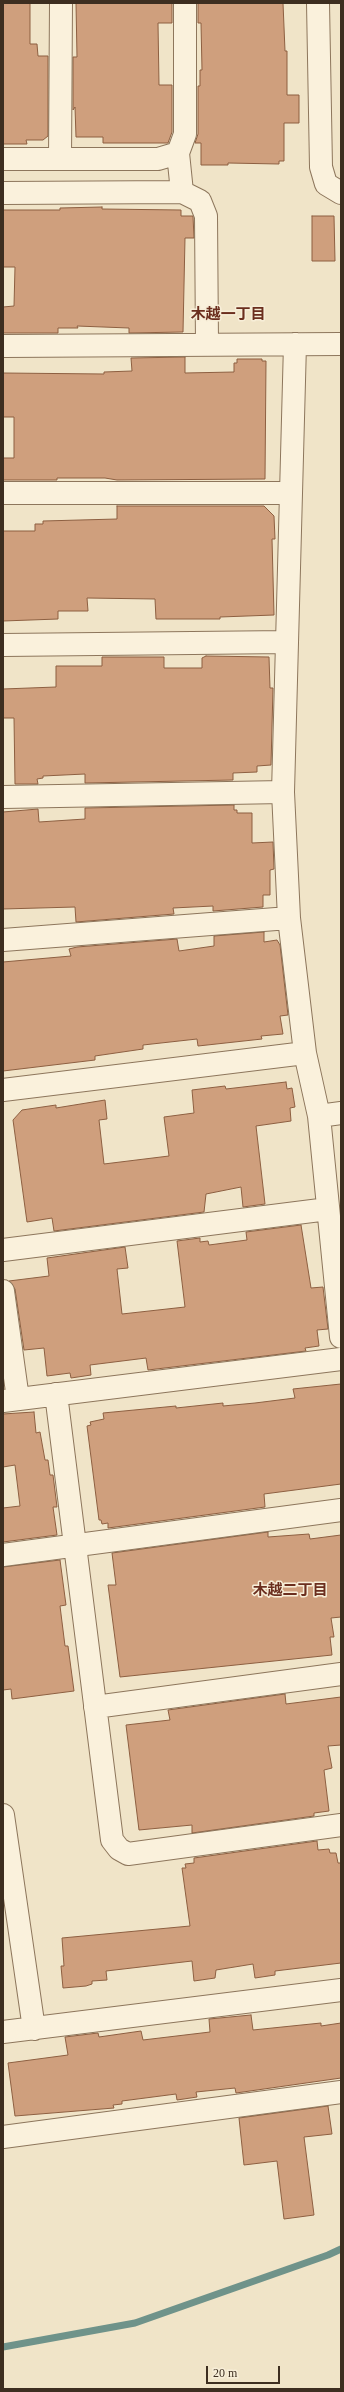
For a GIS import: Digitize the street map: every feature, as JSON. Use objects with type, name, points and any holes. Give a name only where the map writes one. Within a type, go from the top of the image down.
[{"type":"street","points":[[60,159],[61,3]]},
{"type":"street","points":[[182,192],[178,153],[185,134],[185,3]]},
{"type":"street","points":[[318,3],[321,167],[326,184],[341,193]]},
{"type":"street","points":[[3,159],[158,159],[178,153]]},
{"type":"street","points":[[3,193],[182,192],[200,201],[206,216],[208,344]]},
{"type":"street","points":[[295,344],[283,792],[289,918],[305,1052],[319,1116],[341,1337]]},
{"type":"street","points":[[3,346],[341,344]]},
{"type":"street","points":[[3,493],[291,493]]},
{"type":"street","points":[[3,645],[287,642]]},
{"type":"street","points":[[3,797],[283,792]]},
{"type":"street","points":[[3,940],[289,918]]},
{"type":"street","points":[[3,1090],[305,1052]]},
{"type":"street","points":[[319,1116],[341,1113]]},
{"type":"street","points":[[3,1250],[328,1210]]},
{"type":"street","points":[[3,1291],[10,1400],[341,1359]]},
{"type":"street","points":[[56,1394],[112,1840],[119,1849],[128,1854],[341,1825]]},
{"type":"street","points":[[3,1555],[341,1510]]},
{"type":"street","points":[[95,1707],[341,1674]]},
{"type":"street","points":[[3,1814],[6,1864],[34,2028]]},
{"type":"street","points":[[3,2032],[341,1990]]},
{"type":"street","points":[[3,2137],[341,2092]]},
{"type":"building","points":[[3,3],[30,3],[30,44],[37,44],[38,56],[48,56],[48,136],[43,140],[26,140],[27,144],[3,144]]},
{"type":"building","points":[[76,3],[172,3],[172,23],[158,23],[159,85],[172,85],[172,132],[168,143],[103,143],[103,137],[76,137],[75,107],[73,110],[73,57],[77,57]]},
{"type":"building","points":[[198,3],[283,3],[285,51],[287,51],[287,95],[299,95],[299,123],[284,123],[284,161],[279,161],[279,164],[228,163],[228,165],[201,165],[201,143],[195,143],[198,134],[198,86],[200,86],[200,70],[202,70],[201,23],[198,23]]},
{"type":"building","points":[[102,207],[102,209],[181,210],[181,216],[193,216],[194,238],[185,238],[183,332],[129,333],[129,328],[77,326],[78,328],[58,328],[58,333],[3,333],[3,307],[14,306],[15,267],[3,267],[3,210],[60,210],[60,208]]},
{"type":"building","points":[[312,216],[334,216],[335,261],[312,261]]},
{"type":"building","points":[[185,357],[185,373],[234,372],[234,363],[237,363],[237,359],[262,359],[262,361],[266,361],[265,479],[117,480],[105,478],[57,478],[57,480],[3,480],[3,458],[14,458],[14,417],[3,417],[3,373],[104,374],[104,372],[132,371],[131,358]]},
{"type":"building","points":[[117,506],[264,506],[274,516],[275,539],[272,539],[274,615],[220,617],[220,619],[156,619],[155,599],[87,598],[88,611],[58,611],[58,619],[3,621],[3,531],[35,531],[35,524],[43,524],[43,521],[117,519]]},
{"type":"building","points":[[206,656],[269,657],[270,688],[273,688],[271,765],[257,766],[257,772],[233,773],[233,780],[85,783],[85,774],[43,776],[43,778],[37,779],[38,784],[15,784],[14,718],[3,718],[3,689],[56,687],[56,666],[102,666],[102,657],[164,657],[164,668],[202,668],[202,658]]},
{"type":"building","points":[[234,805],[234,810],[237,810],[237,813],[252,813],[252,843],[273,842],[274,869],[270,870],[270,895],[263,895],[263,907],[213,911],[213,906],[173,908],[174,914],[76,922],[75,907],[3,909],[3,812],[38,809],[39,822],[85,819],[85,808]]},
{"type":"building","points":[[264,932],[264,942],[277,940],[280,945],[288,1015],[280,1016],[283,1034],[261,1036],[262,1039],[198,1046],[197,1039],[143,1045],[143,1049],[95,1056],[95,1060],[3,1071],[3,962],[71,956],[69,949],[77,947],[177,939],[179,951],[214,946],[214,936]]},
{"type":"building","points":[[286,1082],[287,1089],[292,1088],[295,1107],[290,1108],[291,1121],[256,1126],[265,1204],[243,1207],[241,1187],[206,1194],[204,1212],[54,1231],[52,1218],[27,1222],[13,1120],[22,1110],[56,1105],[56,1108],[105,1100],[107,1119],[99,1120],[104,1164],[169,1156],[164,1117],[194,1113],[192,1090],[225,1086],[226,1089]]},
{"type":"building","points":[[301,1225],[311,1288],[323,1287],[328,1329],[317,1330],[319,1346],[305,1348],[306,1351],[148,1370],[146,1358],[90,1365],[91,1375],[71,1378],[70,1373],[47,1376],[44,1348],[24,1350],[15,1289],[9,1281],[49,1276],[47,1258],[125,1247],[128,1268],[117,1269],[122,1314],[185,1307],[177,1241],[200,1238],[200,1242],[208,1241],[209,1245],[247,1240],[246,1232]]},
{"type":"building","points":[[341,1384],[341,1484],[264,1494],[265,1507],[108,1528],[108,1523],[102,1524],[101,1520],[99,1520],[87,1426],[91,1425],[90,1422],[104,1419],[103,1413],[176,1406],[176,1408],[223,1403],[223,1406],[255,1403],[295,1398],[293,1389]]},
{"type":"building","points":[[34,1412],[36,1433],[40,1432],[45,1460],[48,1460],[50,1475],[53,1475],[57,1507],[53,1507],[57,1535],[3,1542],[3,1508],[20,1506],[15,1465],[3,1467],[3,1414]]},
{"type":"building","points":[[268,1532],[268,1537],[309,1534],[310,1539],[341,1535],[341,1617],[331,1618],[334,1637],[330,1637],[332,1655],[120,1677],[108,1585],[116,1585],[112,1553]]},
{"type":"building","points":[[60,1560],[66,1605],[60,1606],[65,1646],[68,1646],[74,1691],[12,1699],[11,1689],[3,1690],[3,1567]]},
{"type":"building","points":[[285,1694],[286,1704],[341,1697],[341,1745],[328,1746],[332,1768],[324,1770],[329,1811],[314,1813],[314,1816],[192,1833],[192,1825],[139,1830],[126,1725],[170,1720],[168,1710]]},
{"type":"building","points":[[317,1841],[318,1850],[329,1849],[330,1853],[336,1853],[338,1863],[341,1863],[341,1963],[275,1971],[275,1975],[255,1978],[253,1964],[216,1970],[215,1978],[194,1981],[192,1961],[106,1971],[107,1980],[92,1981],[92,1984],[86,1986],[63,1988],[61,1966],[64,1966],[62,1938],[190,1926],[182,1868],[186,1868],[185,1864],[194,1863],[194,1858]]},
{"type":"building","points":[[251,2015],[253,2030],[321,2023],[321,2026],[341,2023],[341,2078],[236,2093],[235,2088],[196,2092],[197,2097],[177,2100],[176,2094],[122,2101],[122,2104],[113,2105],[114,2108],[15,2116],[8,2063],[68,2055],[65,2037],[98,2033],[99,2037],[141,2031],[143,2040],[210,2032],[209,2019]]},
{"type":"building","points":[[328,2106],[332,2134],[304,2137],[314,2215],[284,2219],[277,2161],[244,2165],[239,2118]]},
{"type":"waterway","points":[[3,2347],[135,2323],[328,2255],[341,2249]]},
{"type":"district","name":"木越一丁目","points":[[228,315]]},
{"type":"district","name":"木越二丁目","points":[[290,1591]]}]
